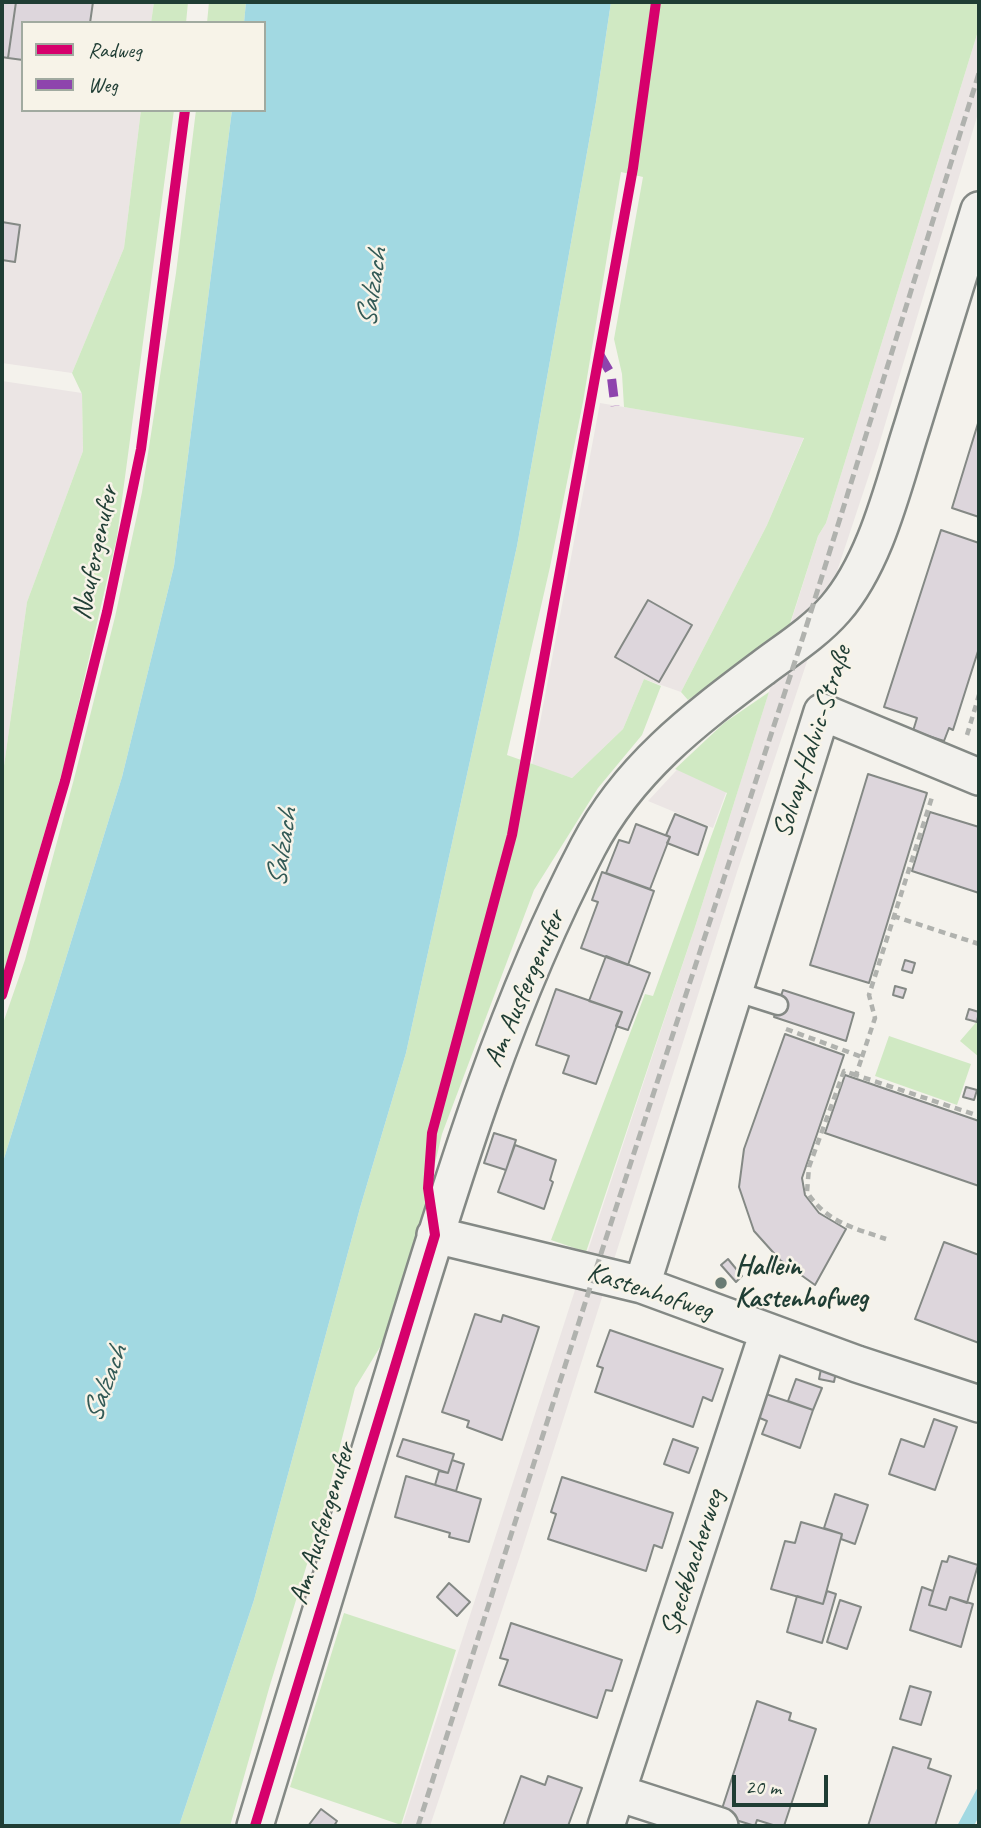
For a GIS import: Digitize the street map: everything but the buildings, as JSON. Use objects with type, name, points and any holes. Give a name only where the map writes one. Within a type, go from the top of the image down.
[{"type":"street","name":"Solvay-Halvic-Straße","points":[[835,609],[854,584],[863,566],[890,497],[979,210]]},
{"type":"street","name":"Am Ausfergenufer","points":[[255,1826],[435,1235],[482,1093],[541,944],[590,842],[631,783],[662,748],[835,609]]},
{"type":"street","name":"Solvay-Halvic-Straße","points":[[642,1285],[822,712]]},
{"type":"street","points":[[822,712],[964,771]]},
{"type":"street","name":"Kastenhofweg","points":[[435,1235],[642,1285],[768,1332],[979,1404]]},
{"type":"street","name":"Speckbacherweg","points":[[606,1826],[768,1332]]},
{"type":"street","points":[[618,1793],[720,1826]]},
{"type":"lane","points":[[734,991],[778,1005]]},
{"type":"path","points":[[856,1075],[875,1018],[869,995],[893,916],[935,787],[964,771],[962,750],[979,695]]},
{"type":"path","points":[[893,916],[979,944]]},
{"type":"path","points":[[777,1026],[862,1057]]},
{"type":"path","points":[[886,1239],[847,1226],[822,1212],[807,1192],[809,1167],[844,1071],[979,1116]]},
{"type":"shaded area","points":[[2,2],[154,2],[151,21],[21,21],[21,112],[141,112],[124,248],[72,373],[2,363]]},
{"type":"shaded area","points":[[979,28],[979,110],[878,448],[737,872],[519,1559],[430,1826],[402,1826],[695,927],[818,536],[826,523]]},
{"type":"shaded area","points":[[2,381],[82,393],[83,451],[27,602],[2,780]]},
{"type":"shaded area","points":[[600,403],[804,437],[767,525],[681,692],[644,679],[623,729],[572,778],[532,765]]},
{"type":"shaded area","points":[[686,760],[727,790],[713,828],[648,801]]},
{"type":"green space","points":[[154,2],[188,2],[186,21],[151,21]]},
{"type":"green space","points":[[209,2],[246,2],[244,21],[207,21]]},
{"type":"green space","points":[[611,2],[979,2],[979,28],[826,523],[818,536],[788,630],[688,700],[681,692],[767,525],[804,438],[624,407],[622,374],[614,339],[643,177],[621,172],[583,402],[550,567],[507,755],[572,778],[623,729],[644,679],[661,686],[642,735],[598,788],[534,890],[442,1134],[399,1316],[355,1388],[323,1512],[230,1826],[179,1826],[254,1600],[360,1208],[406,1053],[517,546],[596,102]]},
{"type":"green space","points":[[141,112],[174,112],[117,537],[65,762],[2,979],[2,780],[27,602],[83,451],[82,394],[72,373],[124,248]]},
{"type":"green space","points":[[196,112],[232,112],[174,566],[122,777],[2,1165],[2,1026],[25,960],[115,617],[142,492],[176,273]]},
{"type":"green space","points":[[769,692],[695,927],[586,1252],[551,1240],[645,994],[653,996],[727,793],[675,769],[724,723]]},
{"type":"green space","points":[[979,1019],[979,1057],[960,1041]]},
{"type":"green space","points":[[889,1036],[971,1064],[957,1105],[875,1076]]},
{"type":"green space","points":[[344,1613],[456,1650],[401,1825],[290,1787]]},
{"type":"water","name":"Salzach","points":[[246,2],[611,2],[596,102],[517,546],[406,1053],[360,1208],[254,1600],[179,1826],[2,1826],[2,1165],[122,777],[174,566],[232,112],[266,112],[266,21],[244,21]]},
{"type":"water","points":[[979,1785],[979,1816],[974,1826],[957,1826]]},
{"type":"railway","points":[[418,1826],[595,1272],[803,637],[979,73]]},
{"type":"marked path","points":[[600,355],[611,374],[615,406]]},
{"type":"cycle path","points":[[255,1826],[435,1235],[428,1188],[432,1133],[512,835],[633,168],[656,2]]},
{"type":"cycle path","name":"Naufergenufer","points":[[2,995],[65,781],[107,612],[141,449],[185,112]]},
{"type":"place","name":"Hallein Kastenhofweg","points":[[721,1283]]}]
